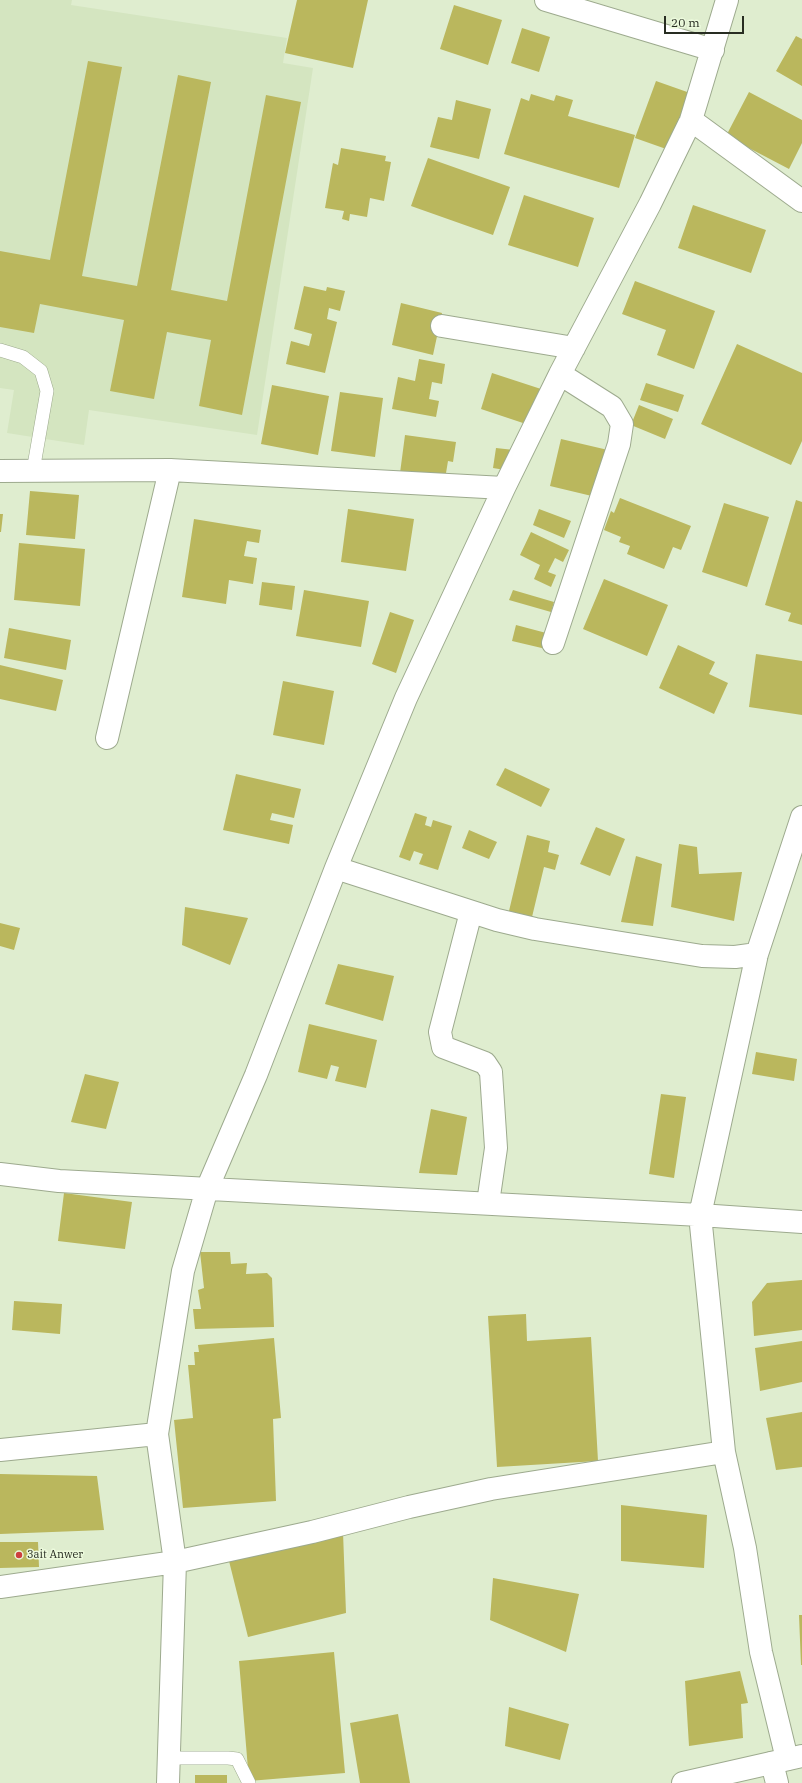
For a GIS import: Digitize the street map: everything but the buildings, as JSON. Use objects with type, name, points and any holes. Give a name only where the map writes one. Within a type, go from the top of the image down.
[{"type":"street","points":[[546,0],[713,50]]},
{"type":"street","points":[[168,1783],[175,1562],[157,1434],[183,1271],[207,1189],[256,1075],[336,868],[406,698],[504,488],[560,374],[650,204],[691,120],[727,0]]},
{"type":"street","points":[[691,120],[802,201]]},
{"type":"street","points":[[442,326],[574,348]]},
{"type":"street","points":[[553,643],[619,444],[622,424],[612,407],[560,374]]},
{"type":"street","points":[[0,471],[170,470],[504,488]]},
{"type":"street","points":[[107,738],[170,470]]},
{"type":"street","points":[[683,1783],[784,1766],[761,1652],[745,1548],[724,1452],[700,1215],[757,954],[797,848],[802,817]]},
{"type":"street","points":[[336,868],[471,912],[535,929],[702,956],[735,957],[757,954]]},
{"type":"street","points":[[471,912],[440,1032],[443,1047],[485,1063],[491,1072],[496,1148],[488,1203]]},
{"type":"street","points":[[0,1174],[59,1181],[488,1203],[802,1222]]},
{"type":"street","points":[[0,1450],[157,1434]]},
{"type":"street","points":[[0,1586],[175,1562],[312,1532],[409,1507],[491,1490],[724,1452]]},
{"type":"lane","points":[[0,350],[23,357],[41,371],[47,391],[33,471]]},
{"type":"lane","points":[[168,1758],[228,1758],[237,1760],[249,1783]]},
{"type":"shaded area","points":[[0,0],[72,0],[71,5],[287,38],[283,63],[313,68],[257,435],[89,410],[84,445],[7,433],[14,390],[0,388]]},
{"type":"place","name":"3ait Anwer","points":[[19,1555]]}]
